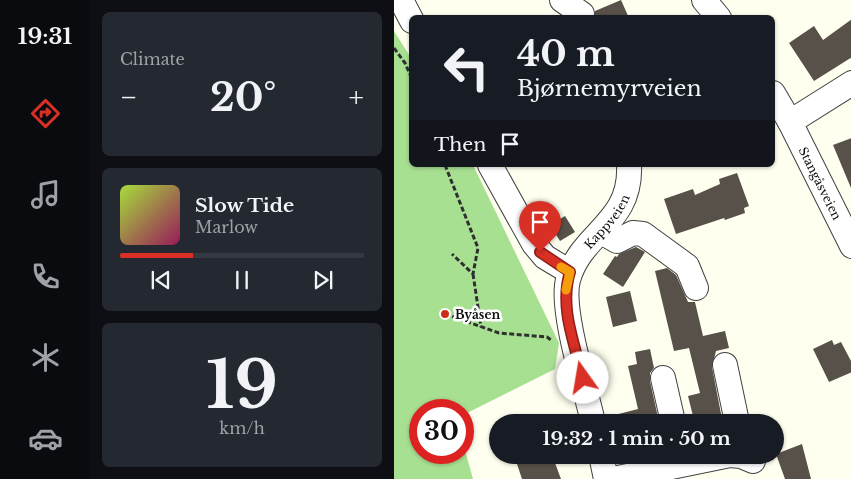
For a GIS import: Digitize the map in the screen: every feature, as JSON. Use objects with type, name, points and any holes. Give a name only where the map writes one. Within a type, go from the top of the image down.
[{"type":"street","points":[[400,0],[409,16]]},
{"type":"street","points":[[562,0],[583,11]]},
{"type":"street","points":[[704,0],[716,15]]},
{"type":"street","points":[[790,122],[851,83]]},
{"type":"street","name":"Stangåsveien","points":[[775,96],[790,122],[851,246]]},
{"type":"street","points":[[491,167],[534,244],[545,256],[570,272],[566,292],[566,306],[591,414]]},
{"type":"street","name":"Kappveien","points":[[570,272],[581,253],[601,232],[623,202],[629,182],[629,167]]},
{"type":"street","points":[[601,232],[617,241],[633,233],[644,234],[687,266],[696,288]]},
{"type":"street","points":[[725,365],[736,414]]},
{"type":"street","points":[[663,378],[671,414]]},
{"type":"street","points":[[603,464],[606,479]]},
{"type":"street","points":[[613,479],[687,465]]},
{"type":"path","points":[[394,48],[405,62],[409,72]]},
{"type":"path","points":[[446,167],[478,248],[473,274],[482,327]]},
{"type":"path","points":[[452,254],[473,274]]},
{"type":"path","points":[[445,314],[499,333],[547,337],[555,342]]},
{"type":"green space","points":[[394,31],[409,55],[409,167],[474,167],[559,343],[555,369],[474,410],[474,399],[409,399],[409,464],[469,464],[473,479],[394,479]]},
{"type":"building","points":[[621,0],[628,15],[595,15],[595,11]]},
{"type":"building","points":[[852,19],[852,57],[814,81],[789,43],[814,26],[823,40]]},
{"type":"building","points":[[852,138],[852,188],[851,188],[833,145]]},
{"type":"building","points":[[737,173],[749,206],[744,208],[745,213],[676,234],[664,199],[693,189],[695,195],[720,184],[719,179]]},
{"type":"building","points":[[565,216],[575,232],[560,241],[550,225]]},
{"type":"building","points":[[636,247],[645,252],[623,287],[603,274],[615,256],[617,257],[619,254]]},
{"type":"building","points":[[667,268],[676,275],[688,302],[695,302],[703,336],[725,331],[729,348],[716,351],[712,367],[721,414],[692,414],[688,396],[700,393],[689,348],[674,351],[655,271]]},
{"type":"building","points":[[630,291],[637,321],[613,327],[606,297]]},
{"type":"building","points":[[832,340],[834,345],[841,342],[852,363],[852,372],[829,382],[813,349]]},
{"type":"building","points":[[650,349],[654,368],[650,373],[650,381],[657,414],[619,414],[638,409],[628,366],[637,364],[635,352]]},
{"type":"building","points":[[802,444],[811,479],[785,479],[780,464],[784,464],[784,451]]},
{"type":"building","points":[[517,464],[555,464],[561,479],[522,479]]},
{"type":"slow traffic","points":[[561,267],[570,272],[566,290]]},
{"type":"place","name":"Byåsen","points":[[445,314]]},
{"type":"route","points":[[540,252],[552,262],[570,272],[567,282],[566,306],[583,378]]}]
